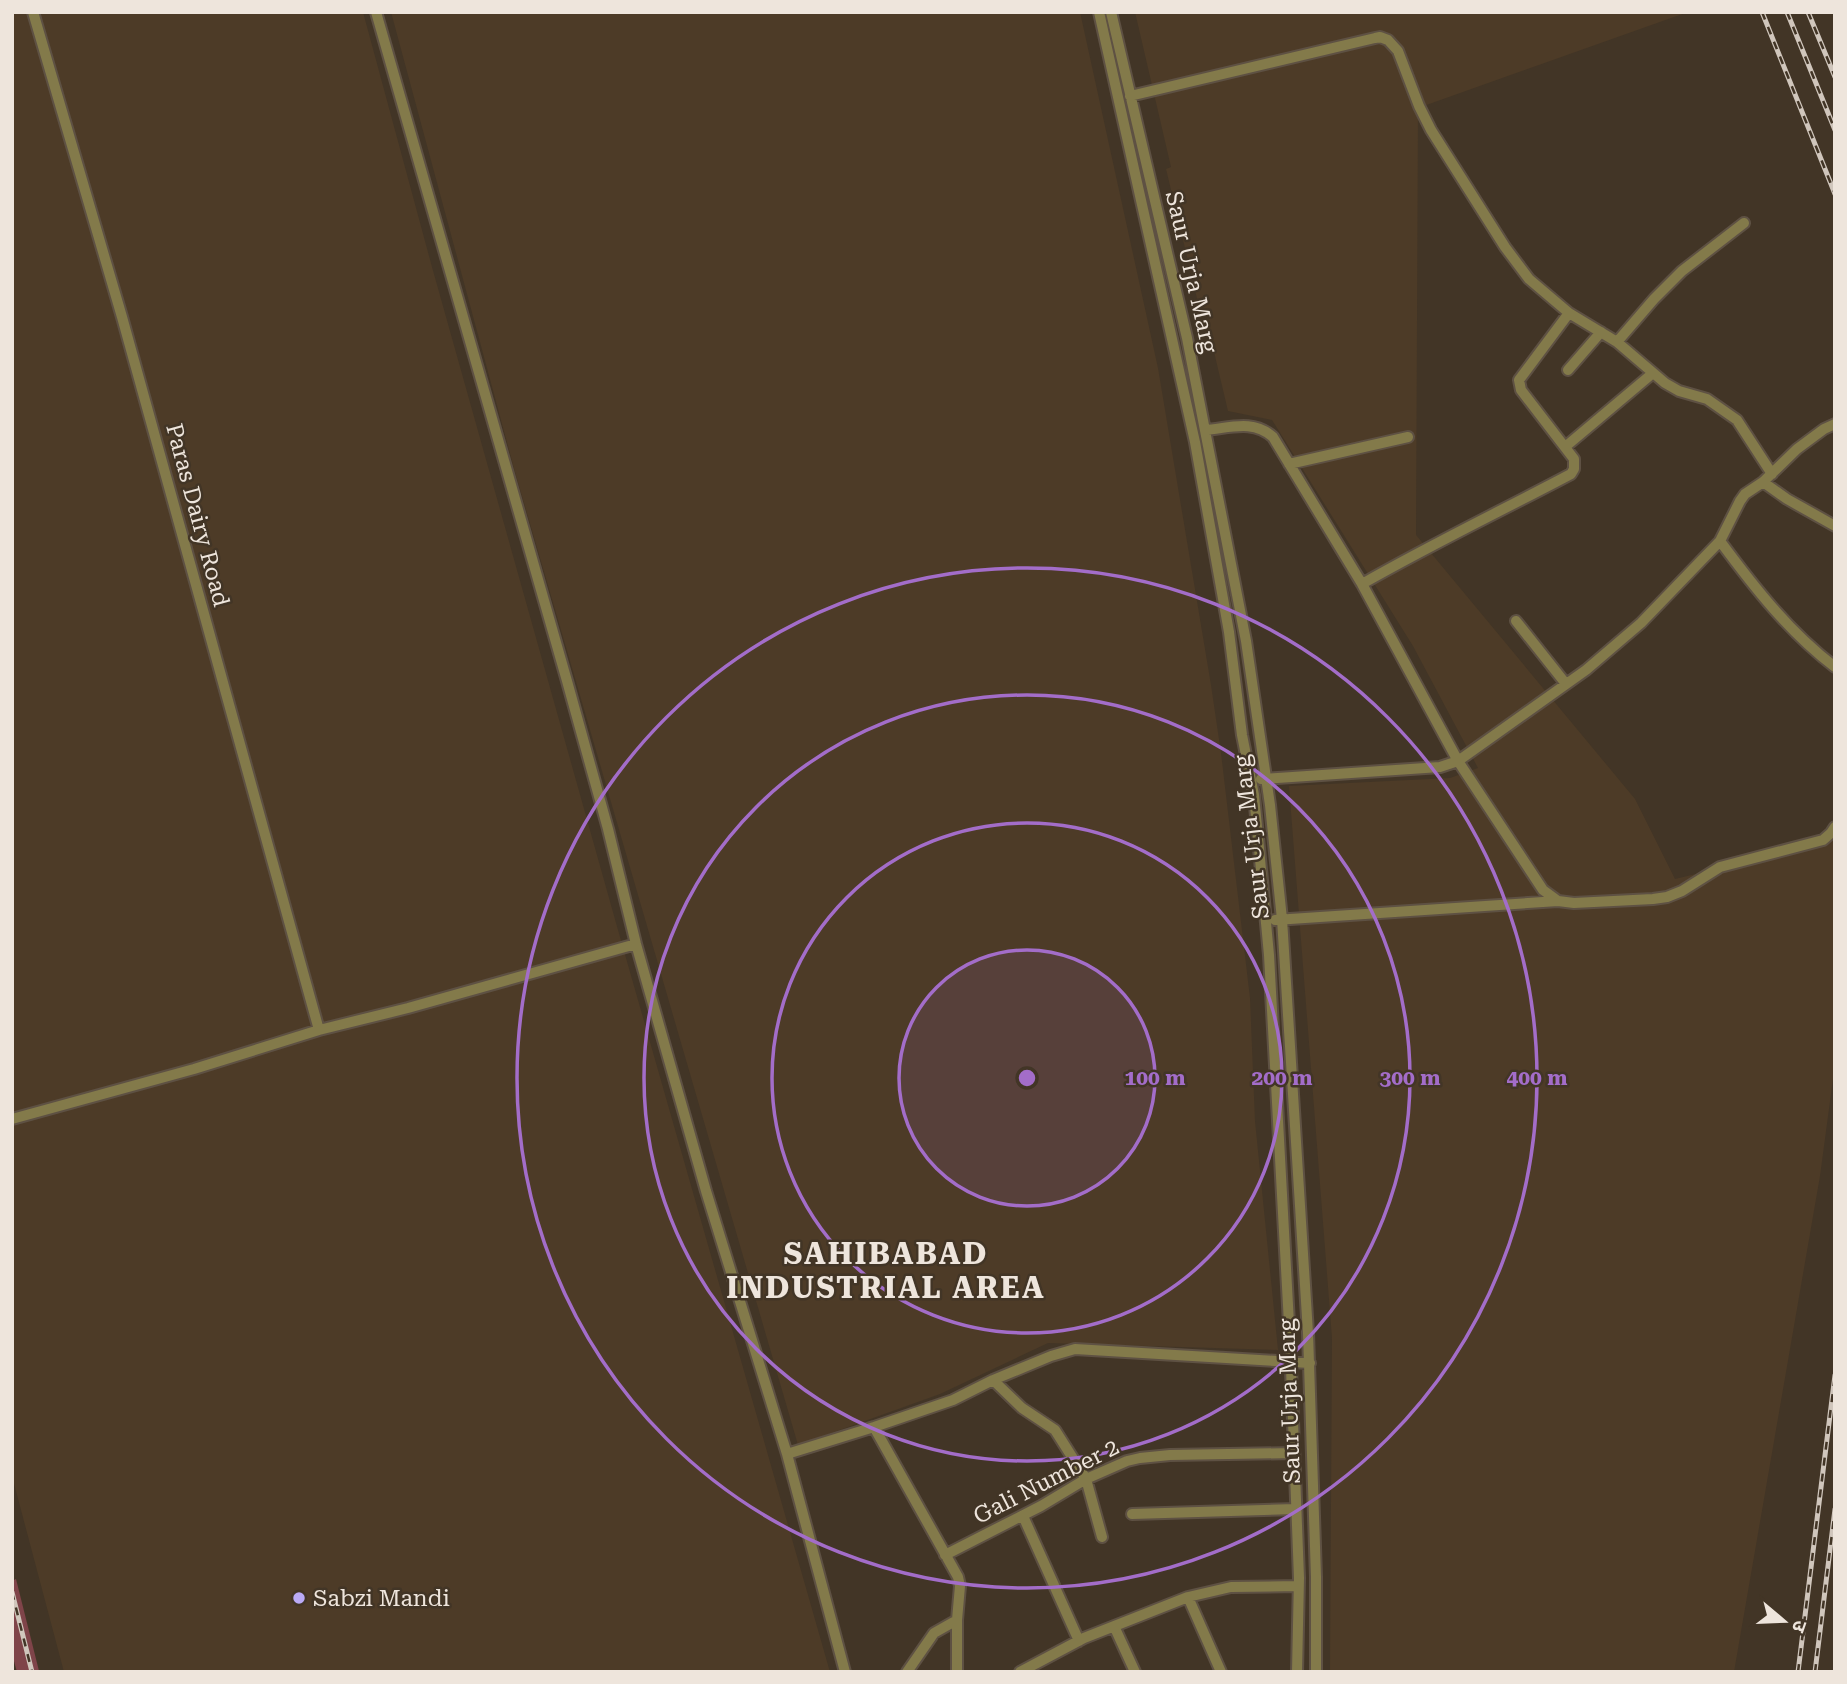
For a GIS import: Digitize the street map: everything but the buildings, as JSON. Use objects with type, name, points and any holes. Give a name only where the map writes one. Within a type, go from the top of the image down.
[{"type":"street","name":"Paras Dairy Road","points":[[33,12],[126,330],[319,1031]]},
{"type":"street","points":[[376,12],[567,681],[636,944],[706,1191],[787,1454],[845,1672]]},
{"type":"street","name":"Saur Urja Marg","points":[[1099,12],[1195,442],[1229,632],[1242,735],[1252,779],[1269,955],[1291,1362],[1298,1586],[1297,1672]]},
{"type":"street","name":"Saur Urja Marg","points":[[1111,12],[1187,338],[1246,641],[1267,778],[1282,919],[1310,1363],[1316,1672]]},
{"type":"street","points":[[1130,96],[1375,38],[1388,40],[1398,51],[1431,130],[1505,247],[1529,279],[1569,313],[1617,342],[1672,387],[1707,399],[1737,420],[1768,478],[1787,499],[1835,526]]},
{"type":"street","points":[[1617,342],[1682,271],[1744,223]]},
{"type":"street","points":[[1362,584],[1437,542],[1571,474],[1574,459],[1521,390],[1519,380],[1569,313]]},
{"type":"street","points":[[1568,370],[1601,332]]},
{"type":"street","points":[[1565,447],[1653,373]]},
{"type":"street","points":[[1252,779],[1440,767],[1458,761],[1566,684],[1641,623],[1720,541],[1745,495],[1768,478],[1797,449],[1835,424]]},
{"type":"street","points":[[1205,430],[1255,426],[1273,437],[1362,584],[1458,761],[1543,890],[1558,901]]},
{"type":"street","points":[[1289,464],[1408,437]]},
{"type":"street","points":[[1720,541],[1750,582],[1781,617],[1835,667]]},
{"type":"street","points":[[1516,621],[1566,684]]},
{"type":"street","points":[[1265,921],[1558,901],[1574,903],[1667,897],[1682,891],[1720,867],[1823,840],[1835,827]]},
{"type":"street","points":[[12,1119],[636,944]]},
{"type":"street","points":[[787,1454],[953,1400],[993,1380],[1075,1349],[1310,1363]]},
{"type":"street","points":[[993,1380],[1022,1408],[1055,1430],[1086,1479],[1102,1537]]},
{"type":"street","points":[[874,1427],[958,1577],[957,1672]]},
{"type":"street","name":"Gali Number 2","points":[[946,1555],[1023,1516],[1086,1479],[1140,1458],[1294,1452]]},
{"type":"street","points":[[1132,1514],[1296,1509]]},
{"type":"street","points":[[1023,1516],[1079,1641]]},
{"type":"street","points":[[1020,1672],[1079,1641],[1188,1597],[1231,1587],[1298,1586]]},
{"type":"street","points":[[1188,1597],[1221,1672]]},
{"type":"street","points":[[907,1672],[934,1633],[957,1620]]},
{"type":"street","points":[[1114,1626],[1135,1672]]},
{"type":"shaded area","points":[[12,12],[363,12],[618,930],[830,1672],[64,1672],[12,1476]]},
{"type":"shaded area","points":[[391,12],[1080,12],[1158,368],[1211,685],[1250,998],[1255,1121],[1278,1350],[1048,1343],[940,1394],[798,1445],[515,472]]},
{"type":"shaded area","points":[[1135,12],[1688,12],[1418,108],[1416,535],[1635,799],[1675,879],[1835,840],[1835,1064],[1820,1176],[1734,1672],[1330,1672],[1332,1338],[1289,786],[1450,778],[1478,768],[1413,646],[1272,420],[1228,411],[1210,335],[1206,336],[1166,169],[1171,167]]},
{"type":"shaded area","points":[[16,1579],[39,1671],[17,1672],[12,1654],[12,1581]]},
{"type":"railway","points":[[1762,12],[1835,194]]},
{"type":"railway","points":[[1787,12],[1835,130]]},
{"type":"railway","points":[[1808,12],[1835,77]]},
{"type":"railway","points":[[1798,1672],[1835,1375]]},
{"type":"railway","points":[[1815,1672],[1835,1509]]},
{"type":"railway","points":[[12,1592],[32,1672]]},
{"type":"place","name":"Sabzi Mandi","points":[[299,1598]]},
{"type":"district","name":"SAHIBABAD INDUSTRIAL AREA","points":[[886,1271]]}]
